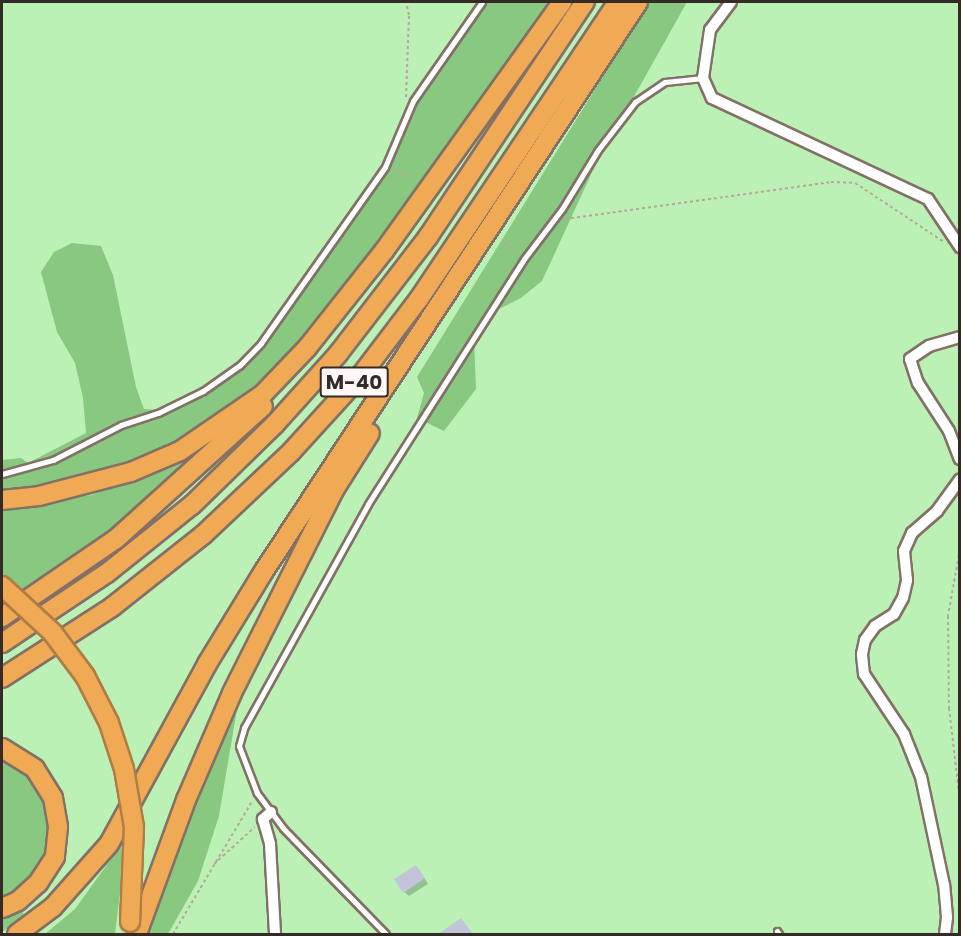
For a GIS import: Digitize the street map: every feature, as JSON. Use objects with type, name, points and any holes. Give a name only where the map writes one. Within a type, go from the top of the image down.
[{"type":"highway","points":[[2,500],[39,496],[131,472],[180,451],[263,394],[308,348],[384,251],[562,2]]},
{"type":"highway","name":"M-40","points":[[2,643],[107,573],[192,505],[283,415],[338,354],[428,237],[585,2]]},
{"type":"highway","name":"M-40","points":[[2,678],[112,607],[203,535],[291,452],[362,374],[419,299],[618,2]]},
{"type":"highway","points":[[17,934],[53,907],[109,844],[207,664],[264,571],[638,2]]},
{"type":"highway","points":[[131,930],[232,693],[334,490],[602,55]]},
{"type":"highway","points":[[2,617],[116,539],[229,441],[269,400],[324,339],[389,254],[496,92]]},
{"type":"highway","points":[[2,586],[52,632],[86,676],[109,723],[124,769],[134,827],[131,930]]},
{"type":"highway","points":[[2,748],[35,769],[53,798],[58,827],[55,857],[38,883],[18,901],[2,908]]},
{"type":"street","points":[[731,2],[710,30],[703,78],[712,98],[748,118],[928,199],[955,247]]},
{"type":"street","points":[[960,337],[929,346],[910,359],[918,383],[949,431],[960,459]]},
{"type":"street","points":[[945,934],[948,917],[944,885],[921,777],[904,735],[864,674],[862,654],[865,640],[875,626],[894,614],[903,598],[907,580],[904,551],[912,533],[937,511],[960,479]]},
{"type":"street","points":[[267,816],[275,934]]},
{"type":"lane","points":[[2,474],[53,460],[121,425],[203,391],[240,365],[261,343],[385,167],[413,101],[482,2]]},
{"type":"lane","points":[[386,934],[267,816],[239,746],[244,728],[368,504],[524,259],[634,102],[665,82],[703,78]]},
{"type":"path","points":[[405,122],[409,15],[406,2]]},
{"type":"path","points":[[385,167],[412,177]]},
{"type":"path","points":[[553,220],[831,182],[855,183],[955,247]]},
{"type":"path","points":[[505,243],[524,259]]},
{"type":"path","points":[[960,549],[948,616],[954,770],[960,801]]},
{"type":"path","points":[[954,770],[960,772]]},
{"type":"path","points":[[173,934],[257,793]]},
{"type":"path","points":[[213,866],[267,816]]},
{"type":"green space","points":[[2,2],[959,2],[959,934],[2,934]]},
{"type":"green space","points":[[483,2],[551,2],[344,292],[315,329],[252,394],[169,448],[104,475],[39,488],[2,491],[2,460],[21,458],[28,463],[86,433],[83,398],[75,363],[57,332],[41,272],[54,252],[72,243],[101,246],[113,275],[136,387],[144,409],[158,410],[187,401],[235,374],[259,347],[383,168],[415,101]]},
{"type":"green space","points":[[649,2],[687,2],[594,168],[542,281],[521,298],[495,311],[474,338],[476,389],[444,431],[417,418],[424,393],[417,377]]},
{"type":"green space","points":[[213,438],[216,443],[71,565],[2,609],[2,507],[91,495],[153,471]]},
{"type":"green space","points":[[237,709],[219,816],[198,881],[168,934],[146,934],[166,867]]},
{"type":"green space","points":[[2,755],[34,776],[47,805],[52,830],[47,858],[31,882],[2,902]]},
{"type":"green space","points":[[127,837],[115,934],[45,934],[75,909]]},
{"type":"green space","points":[[22,909],[24,916],[2,932],[2,916]]},
{"type":"building","points":[[416,865],[425,878],[403,893],[394,879]]},
{"type":"building","points":[[461,918],[473,934],[438,934]]}]
